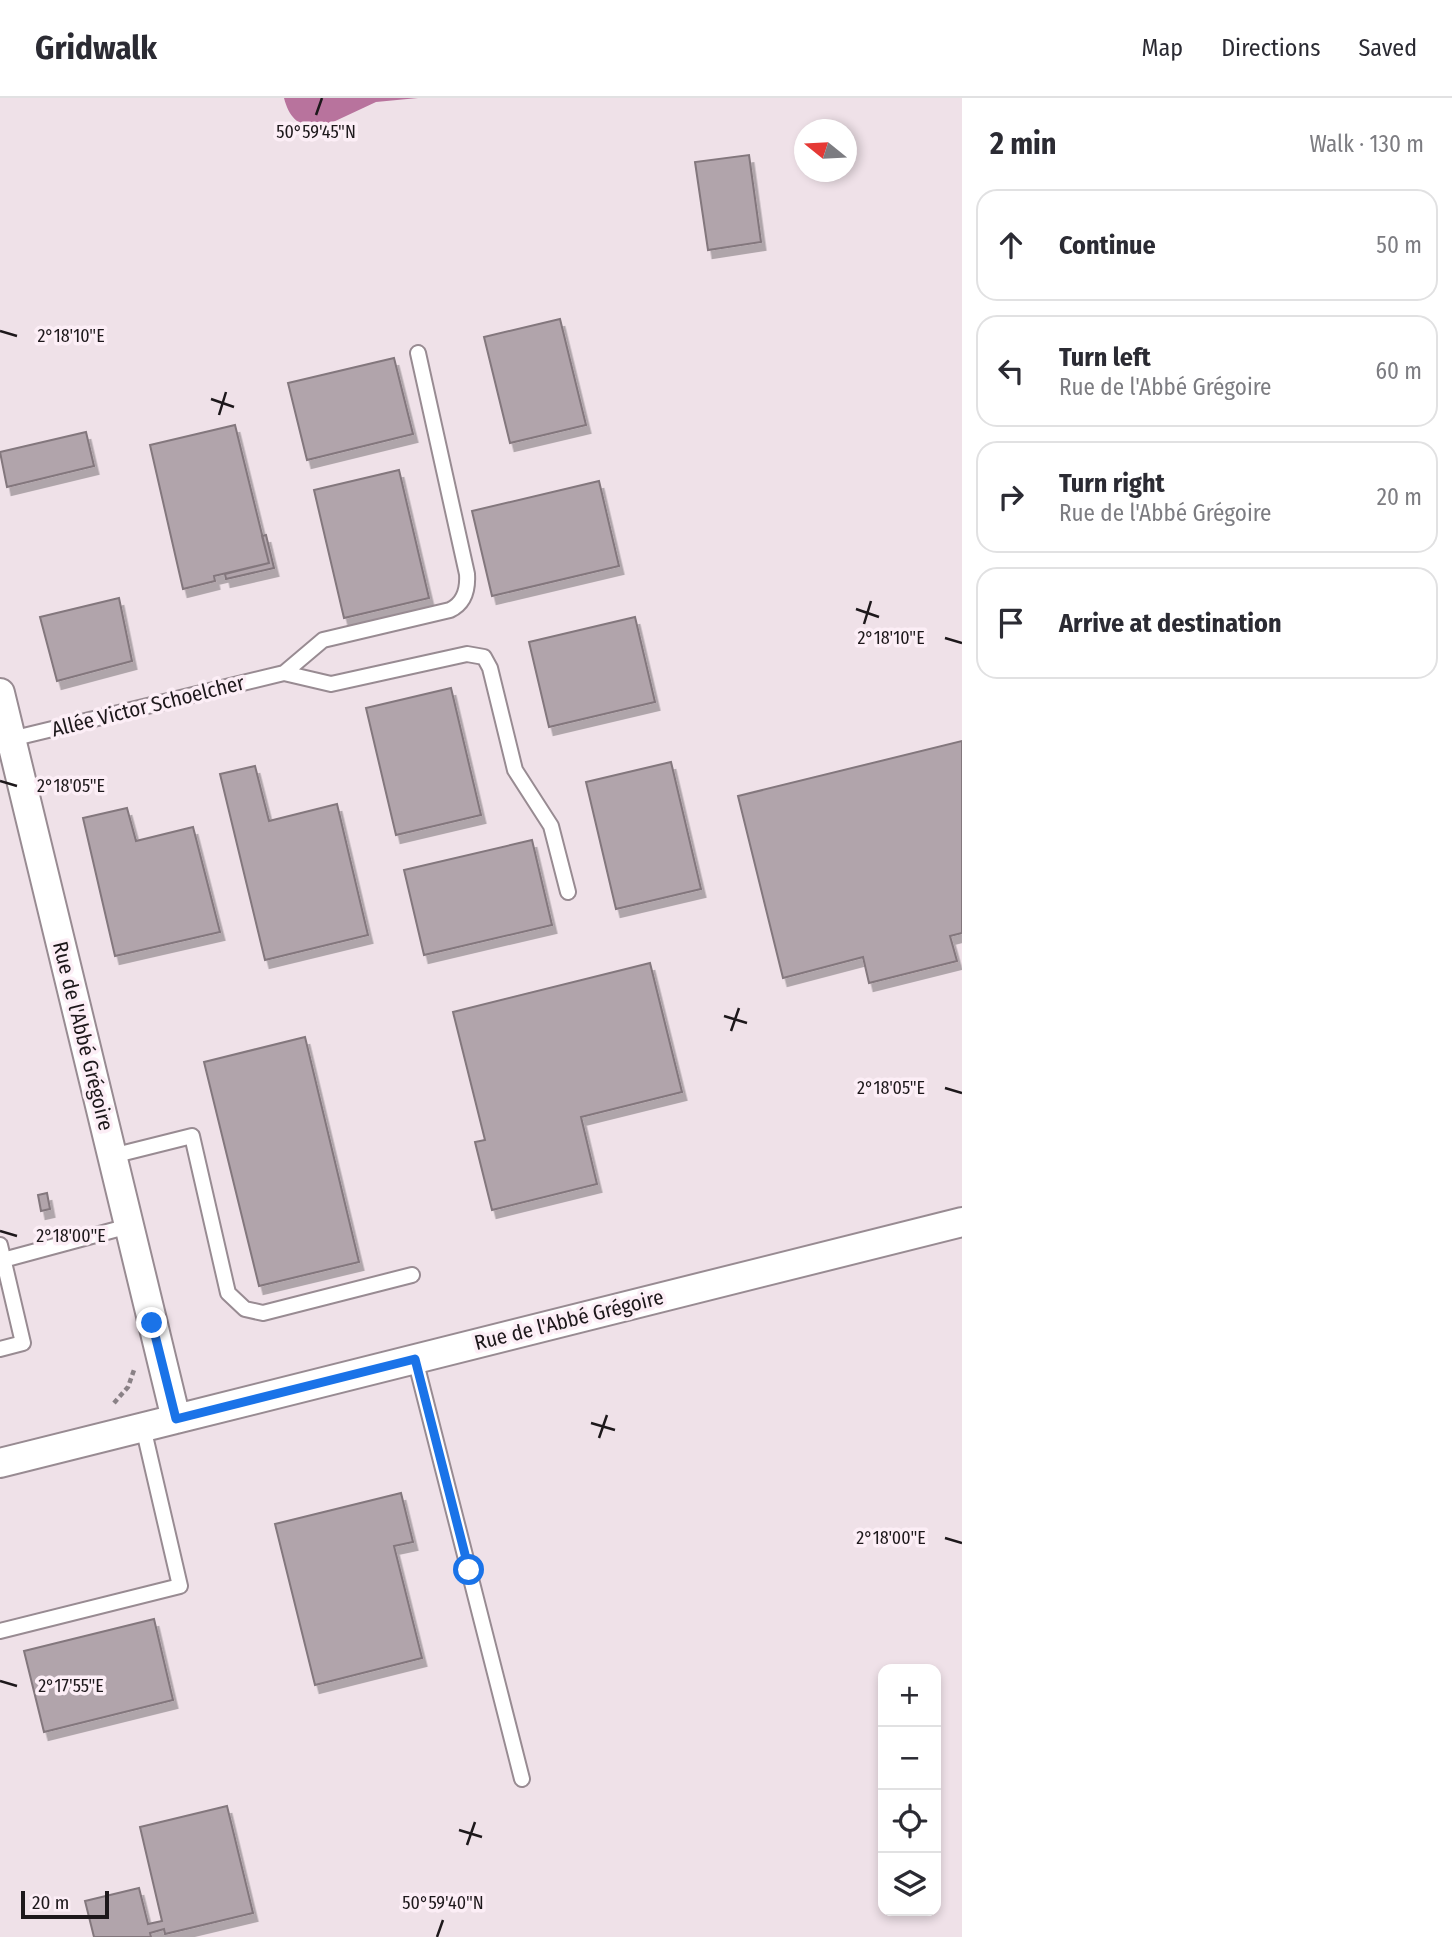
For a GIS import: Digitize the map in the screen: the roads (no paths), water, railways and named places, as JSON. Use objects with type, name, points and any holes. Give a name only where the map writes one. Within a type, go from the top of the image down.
[{"type":"street","name":"Rue de l'Abbé Grégoire","points":[[0,694],[6,728],[176,1419]]},
{"type":"street","name":"Rue de l'Abbé Grégoire","points":[[0,1463],[962,1222]]},
{"type":"lane","name":"Allée Victor Schoelcher","points":[[284,673],[323,640],[450,610],[461,603],[467,589],[467,574],[418,353]]},
{"type":"lane","name":"Allée Victor Schoelcher","points":[[6,728],[284,673],[331,684],[467,654],[484,657],[490,668],[515,770],[551,826],[568,892]]},
{"type":"lane","points":[[112,1156],[192,1136],[228,1293],[245,1309],[263,1313],[412,1275]]},
{"type":"lane","points":[[4,1260],[129,1226]]},
{"type":"lane","points":[[0,1245],[23,1343],[0,1349]]},
{"type":"lane","points":[[415,1359],[522,1779]]},
{"type":"lane","points":[[0,1631],[180,1586],[143,1427]]}]
